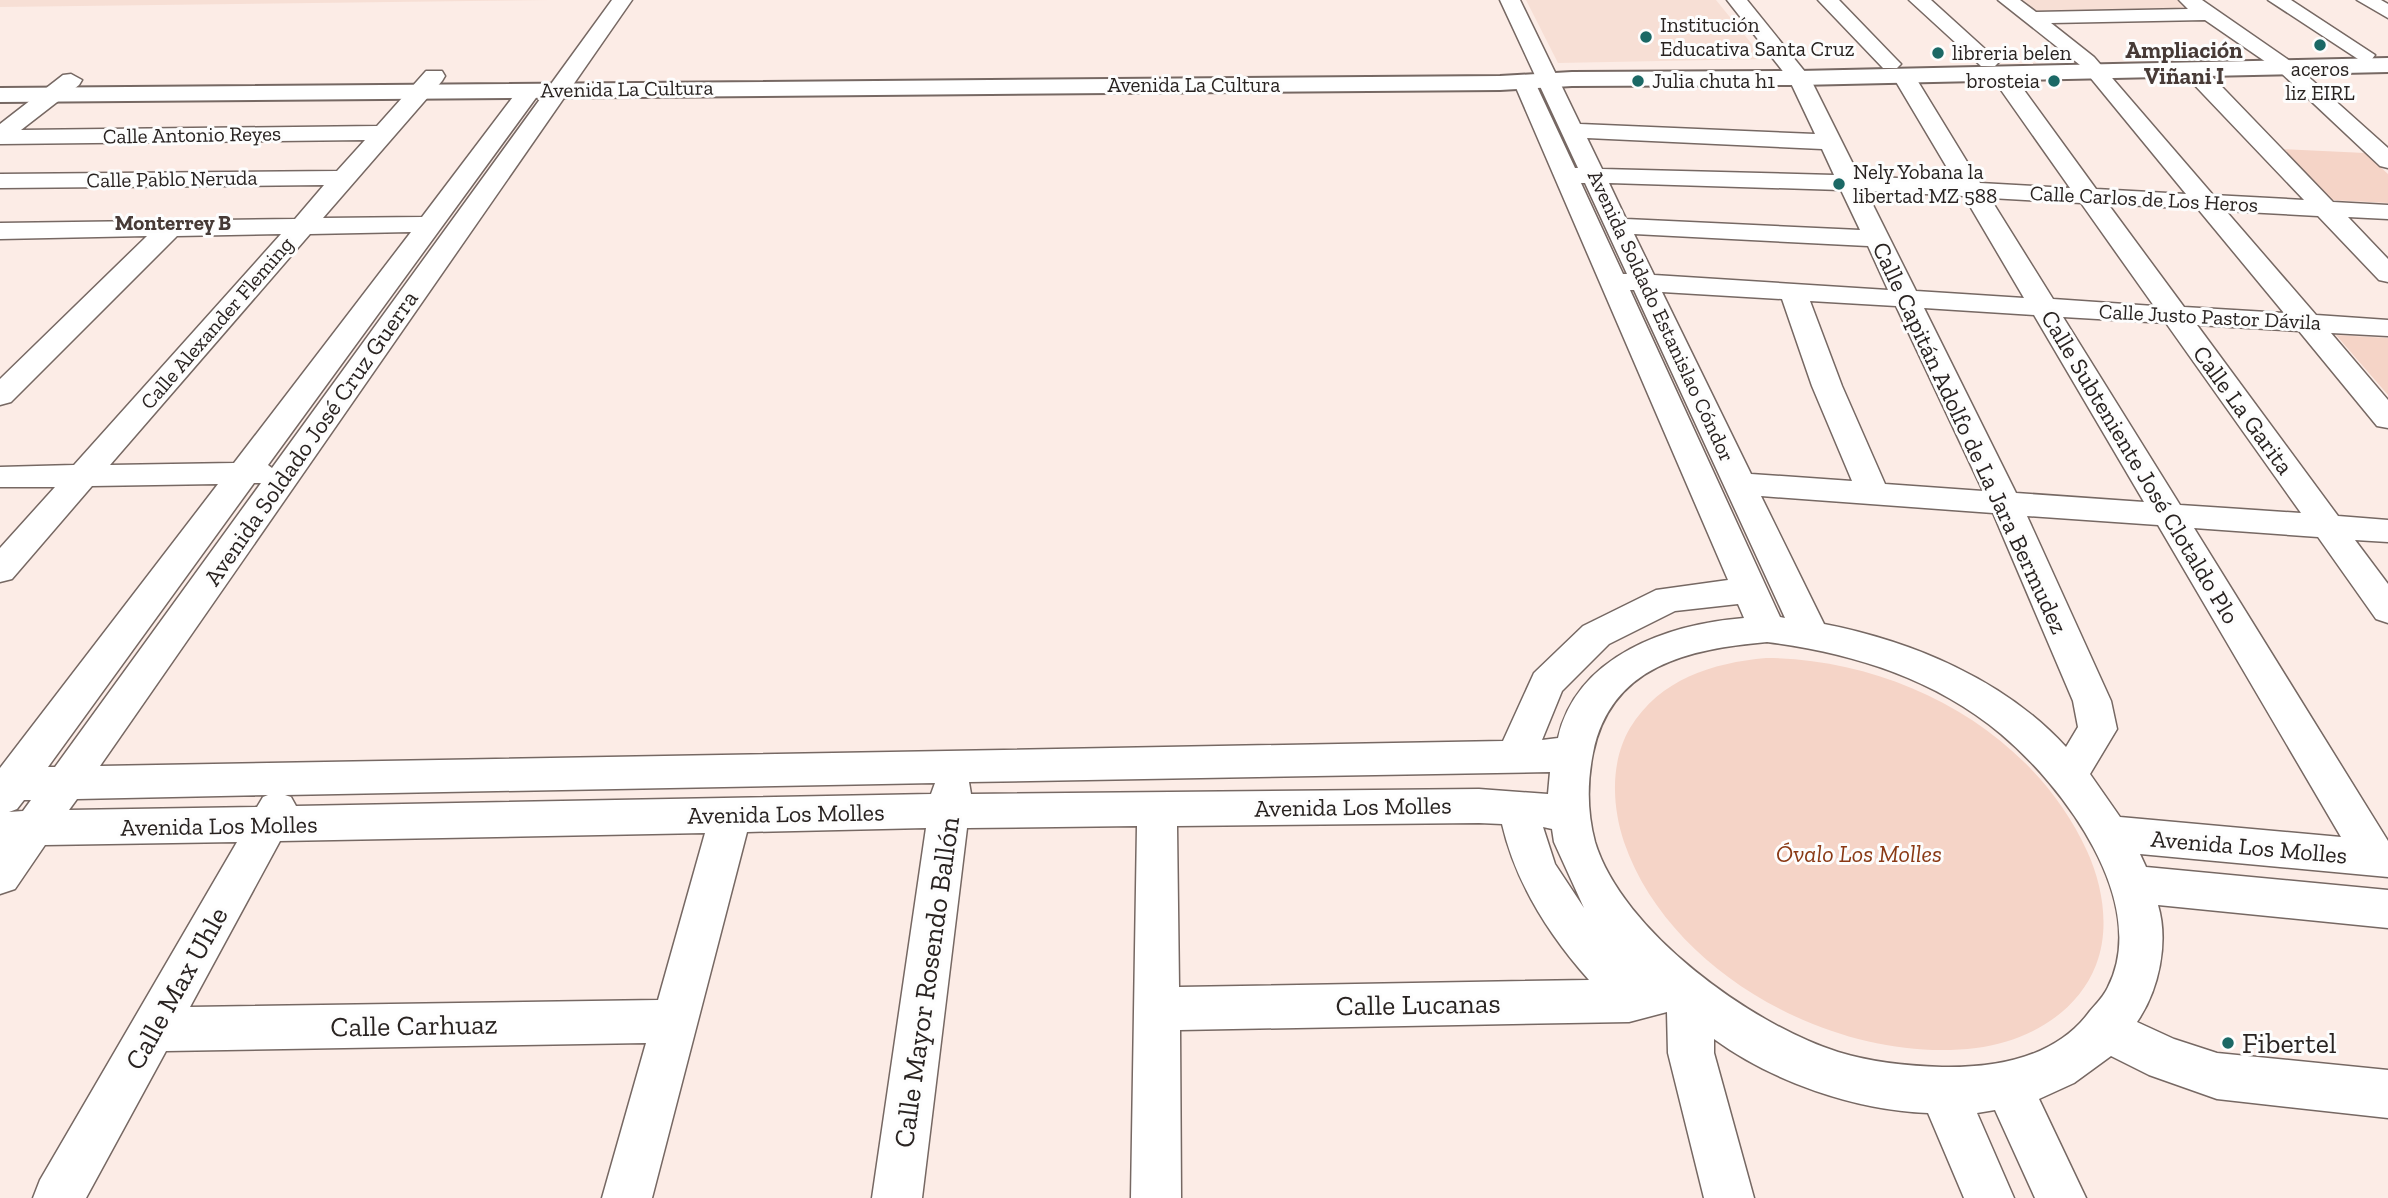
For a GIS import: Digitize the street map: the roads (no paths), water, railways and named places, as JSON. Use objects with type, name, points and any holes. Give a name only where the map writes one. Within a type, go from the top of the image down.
[{"type":"main road","name":"Avenida La Cultura","points":[[2091,66],[2192,69],[2280,62]]},
{"type":"main road","name":"Avenida La Cultura","points":[[0,95],[63,87],[549,79],[1042,80],[1794,72],[2382,62]]},
{"type":"main road","name":"Avenida La Cultura","points":[[0,80],[63,87]]},
{"type":"street","name":"Avenida Soldado José Cruz Guerra","points":[[4,790],[430,224],[549,79],[622,0]]},
{"type":"street","name":"Avenida Soldado Estanislao Cóndor","points":[[1487,0],[1573,131],[1810,633]]},
{"type":"street","name":"Avenida Soldado Estanislao Cóndor","points":[[1510,0],[1565,175],[1767,629]]},
{"type":"street","name":"Calle Capitán Adolfo de La Jara Bermudez","points":[[1737,0],[1794,72],[1830,142],[2005,503],[2092,701],[2098,729],[2069,775]]},
{"type":"street","name":"Calle Subteniente José Clotaldo Plo","points":[[1828,0],[1897,70],[2382,859]]},
{"type":"street","name":"Calle La Garita","points":[[1919,0],[1994,68],[2388,610]]},
{"type":"street","points":[[2008,0],[2091,66],[2388,419]]},
{"type":"street","points":[[2189,0],[2280,62],[2388,161]]},
{"type":"street","points":[[2278,0],[2382,62]]},
{"type":"street","points":[[2367,0],[2388,12]]},
{"type":"street","points":[[2030,18],[2209,14]]},
{"type":"street","points":[[2192,69],[2388,274]]},
{"type":"street","name":"Avenida Soldado José Cruz Guerra","points":[[0,876],[17,829],[66,783],[287,472],[549,79]]},
{"type":"street","name":"Calle Alexander Fleming","points":[[1,567],[428,83]]},
{"type":"street","points":[[0,136],[63,87]]},
{"type":"street","points":[[1573,131],[1830,142]]},
{"type":"street","name":"Calle Antonio Reyes","points":[[0,136],[384,133]]},
{"type":"street","name":"Calle Carlos de Los Heros","points":[[1565,175],[1850,183],[2388,212]]},
{"type":"street","name":"Calle Pablo Neruda","points":[[0,181],[345,178]]},
{"type":"street","points":[[1,233],[430,224]]},
{"type":"street","points":[[1618,226],[1877,239]]},
{"type":"street","points":[[0,396],[169,229]]},
{"type":"street","name":"Calle Justo Pastor Dávila","points":[[1612,281],[2388,328]]},
{"type":"street","points":[[1793,292],[1827,386],[1873,494]]},
{"type":"street","points":[[0,477],[287,472]]},
{"type":"street","points":[[1740,484],[2388,531]]},
{"type":"street","points":[[1517,757],[1547,684],[1596,635],[1668,599],[1750,590]]},
{"type":"street","points":[[1518,808],[1532,858],[1568,921],[1616,980],[1670,994],[1784,1054],[1826,1070],[1890,1086],[1943,1091],[2008,1085],[2064,1064],[2106,1030],[2125,1002],[2136,970],[2138,919],[2132,884],[2110,834],[2069,775],[2013,722],[1948,680],[1879,650],[1810,633],[1767,629],[1713,633],[1664,646],[1623,669],[1589,705],[1570,751],[1567,794],[1570,817],[1577,845],[1605,904],[1670,994],[1691,1053],[1729,1198]]},
{"type":"street","points":[[1583,646],[1623,669]]},
{"type":"street","name":"Avenida Los Molles","points":[[4,790],[66,783],[1517,757],[1550,756],[1570,751]]},
{"type":"street","name":"Calle Mayor Rosendo Ballón","points":[[897,1198],[955,767]]},
{"type":"street","name":"Calle Max Uhle","points":[[58,1198],[295,779]]},
{"type":"street","name":"Avenida Los Molles","points":[[17,829],[731,814],[1157,809],[1518,808],[1545,810],[1570,817]]},
{"type":"street","points":[[1156,1198],[1157,809]]},
{"type":"street","points":[[626,1198],[731,814]]},
{"type":"street","name":"Avenida Los Molles","points":[[2110,834],[2382,859]]},
{"type":"street","name":"Avenida Los Molles","points":[[2132,884],[2388,909]]},
{"type":"street","name":"Calle Lucanas","points":[[1155,1009],[1615,1001],[1670,994]]},
{"type":"street","name":"Calle Carhuaz","points":[[153,1029],[675,1021]]},
{"type":"street","points":[[2106,1030],[2166,1059],[2217,1076],[2388,1094]]},
{"type":"street","points":[[2008,1085],[2061,1198]]},
{"type":"street","points":[[1943,1091],[1989,1198]]},
{"type":"place","name":"Institución Educativa Santa Cruz","points":[[1646,37]]},
{"type":"place","name":"aceros liz EIRL","points":[[2320,45]]},
{"type":"place","name":"libreria belen","points":[[1938,53]]},
{"type":"place","name":"Julia chuta h1","points":[[1638,81]]},
{"type":"place","name":"brosteia","points":[[2054,81]]},
{"type":"place","name":"Nely Yobana la libertad MZ 588","points":[[1839,184]]},
{"type":"place","name":"Fibertel","points":[[2228,1043]]},
{"type":"district","name":"Ampliación Viñani I","points":[[2184,63]]},
{"type":"district","name":"Monterrey B","points":[[173,223]]},
{"type":"park label","name":"Óvalo Los Molles","points":[[1859,854]]}]
